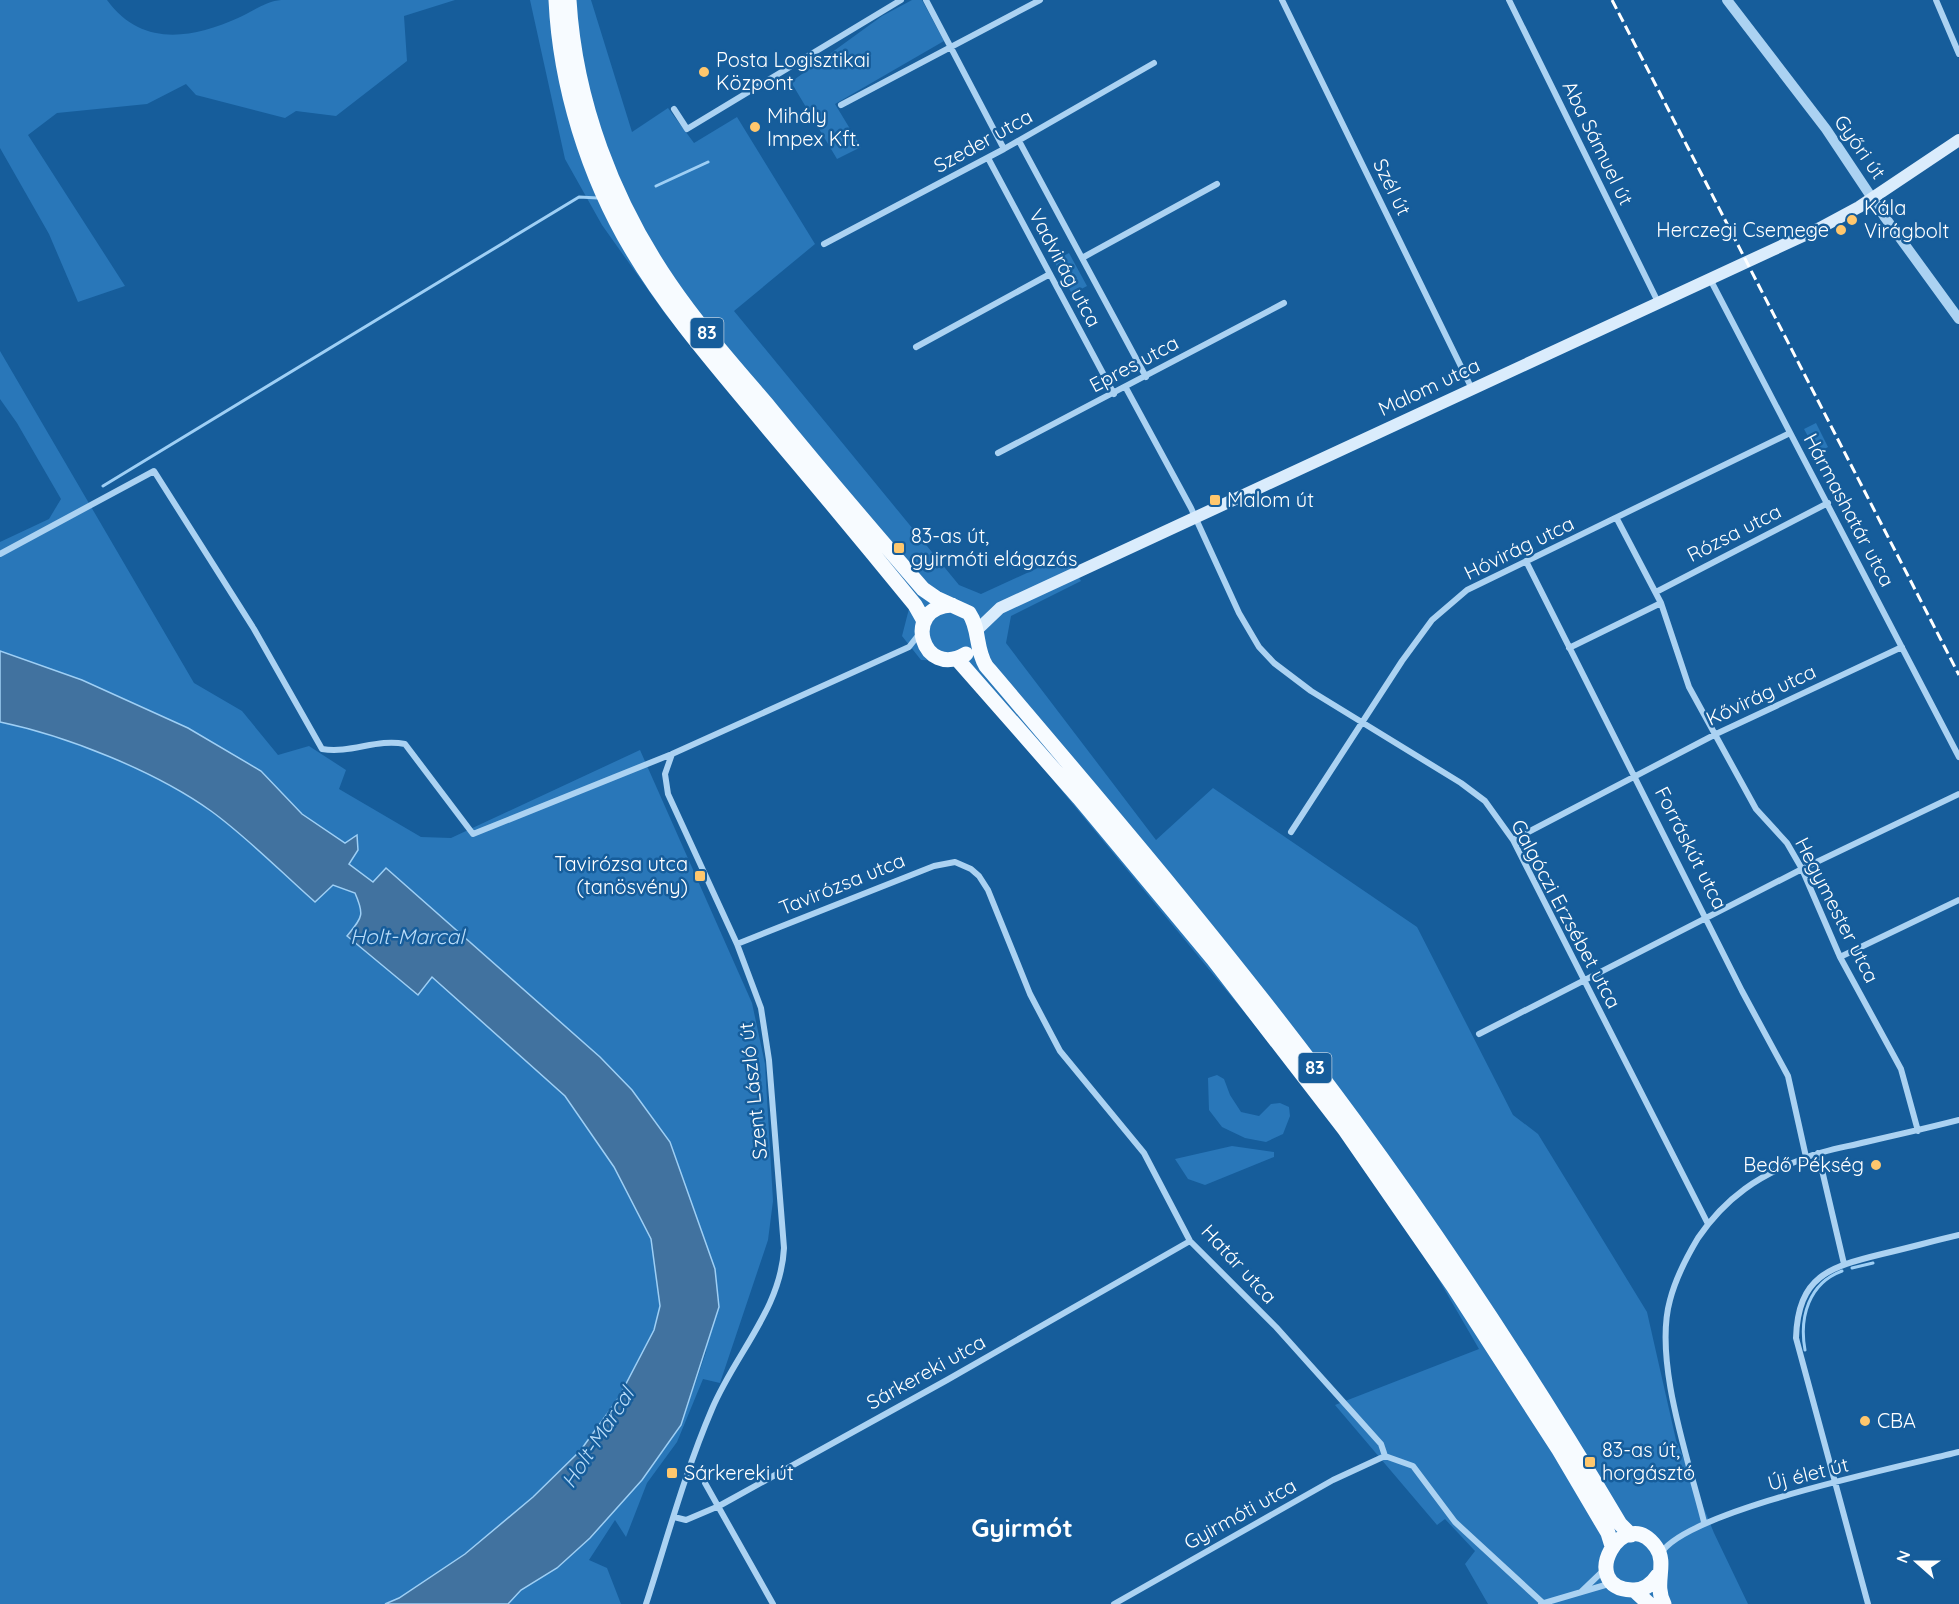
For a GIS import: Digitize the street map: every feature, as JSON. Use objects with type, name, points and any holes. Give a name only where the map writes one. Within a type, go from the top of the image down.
[{"type":"main road","name":"83","points":[[556,0],[563,56],[579,128],[606,198],[632,249],[666,302],[702,348],[908,597],[923,627],[926,648],[932,654]]},
{"type":"main road","name":"83","points":[[569,0],[579,72],[598,142],[624,206],[653,258],[708,334],[923,589],[936,598],[969,613],[980,655],[986,666],[1218,944],[1354,1121],[1468,1284],[1620,1524],[1631,1535]]},
{"type":"main road","name":"Malom utca","points":[[1000,608],[1820,228],[1873,197],[1959,140]]},
{"type":"main road","points":[[923,627],[935,608],[953,605]]},
{"type":"main road","points":[[969,613],[1000,608]]},
{"type":"main road","points":[[932,654],[948,660],[957,659],[972,648],[976,634],[1000,608]]},
{"type":"main road","name":"83","points":[[957,659],[1072,789],[1213,959],[1338,1122],[1453,1286],[1559,1450],[1608,1533],[1612,1546]]},
{"type":"main road","points":[[1658,1575],[1648,1586],[1634,1590],[1623,1589],[1614,1582],[1606,1567],[1607,1555],[1618,1539],[1631,1535],[1650,1540],[1660,1555],[1658,1594],[1664,1604]]},
{"type":"main road","points":[[1634,1590],[1649,1604]]},
{"type":"street","points":[[674,109],[687,129],[901,0]]},
{"type":"street","points":[[926,0],[949,48],[1004,149]]},
{"type":"street","points":[[841,105],[1040,0]]},
{"type":"street","name":"Szél út","points":[[1282,0],[1472,389]]},
{"type":"street","name":"Aba Sámuel út","points":[[1509,0],[1658,302]]},
{"type":"street","name":"Győri út","points":[[1726,0],[1826,129],[1884,216],[1959,319]]},
{"type":"street","points":[[1936,0],[1959,54]]},
{"type":"street","name":"Szeder utca","points":[[825,244],[1019,141],[1154,63]]},
{"type":"street","points":[[1019,141],[1146,377]]},
{"type":"street","name":"Vadvirág utca","points":[[988,158],[1114,394]]},
{"type":"street","points":[[1082,258],[1217,184]]},
{"type":"street","points":[[916,347],[1050,274]]},
{"type":"street","name":"Hármashatár utca","points":[[1709,278],[1959,757]]},
{"type":"street","name":"Epres utca","points":[[998,453],[1126,388],[1284,303]]},
{"type":"street","points":[[1126,388],[1194,519]]},
{"type":"street","name":"Hóvirág utca","points":[[1291,832],[1431,620],[1467,590],[1790,433]]},
{"type":"street","points":[[0,554],[154,471],[254,629],[322,749],[339,752],[390,741],[405,744],[473,834],[672,754],[909,647],[923,627]]},
{"type":"street","name":"Rózsa utca","points":[[1656,592],[1828,503]]},
{"type":"street","name":"Galgóczi Erzsébet utca","points":[[1194,519],[1239,613],[1259,647],[1274,663],[1311,691],[1461,783],[1485,801],[1514,840],[1582,980],[1708,1224]]},
{"type":"street","name":"Hegymester utca","points":[[1617,519],[1661,603],[1689,687],[1756,809],[1787,843],[1802,869],[1840,957],[1901,1069],[1918,1131]]},
{"type":"street","name":"Forráskút utca","points":[[1526,561],[1708,919],[1742,991],[1788,1077],[1806,1157]]},
{"type":"street","points":[[1569,648],[1661,603]]},
{"type":"street","points":[[909,647],[932,654]]},
{"type":"street","name":"Kővirág utca","points":[[1514,840],[1716,734],[1902,647]]},
{"type":"street","name":"Szent László út","points":[[646,1604],[713,1407],[771,1303],[783,1263],[769,1060],[761,1008],[737,944],[668,794],[665,774],[672,754]]},
{"type":"street","points":[[1479,1034],[1802,869],[1959,794]]},
{"type":"street","name":"Tavirózsa utca","points":[[737,944],[934,866],[955,862],[962,864]]},
{"type":"street","name":"Határ utca","points":[[962,864],[979,876],[988,890],[1030,994],[1060,1051],[1144,1153],[1190,1241],[1276,1328],[1381,1444],[1385,1456]]},
{"type":"street","points":[[1840,957],[1959,900]]},
{"type":"street","points":[[1704,1522],[1673,1398],[1665,1329],[1669,1301],[1684,1261],[1708,1224],[1733,1196],[1776,1169],[1818,1153],[1959,1120]]},
{"type":"street","points":[[1818,1153],[1844,1264]]},
{"type":"street","points":[[1868,1604],[1797,1338],[1797,1315],[1812,1284],[1825,1272],[1844,1264],[1959,1235]]},
{"type":"street","name":"Sárkereki utca","points":[[674,1517],[686,1520],[718,1506],[947,1380],[1190,1241]]},
{"type":"street","name":"Új élet út","points":[[1660,1555],[1669,1541],[1704,1522],[1740,1509],[1959,1452]]},
{"type":"street","points":[[1385,1456],[1413,1466],[1455,1522],[1542,1603],[1614,1582]]},
{"type":"street","name":"Gyirmóti utca","points":[[1114,1604],[1334,1480],[1385,1456]]},
{"type":"street","points":[[705,1483],[773,1604]]},
{"type":"street","points":[[1650,1540],[1669,1541]]},
{"type":"street","points":[[1581,1592],[1606,1567]]},
{"type":"shaded area","points":[[0,0],[107,0],[120,15],[135,26],[151,32],[185,34],[220,25],[270,2],[281,0],[455,0],[404,16],[407,61],[336,116],[296,111],[285,118],[196,95],[186,84],[147,104],[57,113],[28,135],[125,286],[78,302],[49,234],[0,148]]},
{"type":"shaded area","points":[[530,0],[591,0],[632,132],[668,108],[694,143],[737,117],[815,244],[734,311],[959,585],[981,594],[1066,555],[1081,581],[1011,616],[1006,643],[1156,840],[1213,788],[1417,927],[1513,1115],[1538,1134],[1647,1312],[1676,1440],[1714,1533],[1748,1604],[1488,1604],[1465,1564],[1475,1551],[1445,1519],[1437,1525],[1335,1405],[1479,1349],[1421,1249],[1343,1132],[955,661],[921,660],[902,636],[911,601],[771,443],[666,315],[602,225],[565,159]]},
{"type":"shaded area","points":[[912,0],[922,0],[944,41],[835,104],[861,147],[837,159],[791,82],[882,16]]},
{"type":"shaded area","points":[[1069,253],[1087,286],[1072,294],[1054,261]]},
{"type":"shaded area","points":[[0,351],[194,683],[242,711],[278,755],[309,746],[346,770],[339,789],[421,837],[451,838],[640,750],[752,1003],[765,1064],[773,1201],[768,1240],[720,1383],[703,1379],[677,1442],[647,1483],[626,1537],[615,1520],[589,1560],[607,1568],[621,1604],[508,1604],[521,1590],[557,1568],[590,1538],[642,1480],[681,1425],[706,1352],[715,1269],[670,1142],[632,1090],[600,1057],[387,869],[373,882],[348,864],[358,850],[357,836],[345,843],[302,814],[261,771],[82,680],[0,651],[0,542],[49,519],[61,499],[17,423],[0,399]]},
{"type":"shaded area","points":[[1816,423],[1828,447],[1817,453],[1804,429]]},
{"type":"shaded area","points":[[0,722],[54,736],[110,757],[188,796],[237,832],[315,902],[333,885],[355,893],[361,912],[359,920],[347,936],[418,994],[431,976],[565,1096],[614,1167],[651,1239],[660,1306],[654,1330],[618,1399],[580,1451],[533,1497],[465,1554],[399,1598],[385,1604],[0,1604]]},
{"type":"shaded area","points":[[1217,1075],[1224,1079],[1230,1095],[1241,1112],[1259,1116],[1271,1104],[1280,1103],[1289,1107],[1290,1116],[1283,1134],[1266,1142],[1245,1138],[1222,1127],[1209,1110],[1208,1078]]},
{"type":"shaded area","points":[[1232,1146],[1274,1152],[1274,1157],[1205,1185],[1188,1179],[1175,1159]]},
{"type":"water","name":"Holt-Marcal","points":[[0,651],[82,680],[188,728],[261,771],[302,814],[345,843],[357,835],[358,850],[349,864],[373,882],[386,868],[600,1057],[632,1090],[670,1142],[715,1269],[719,1307],[681,1425],[642,1480],[590,1538],[557,1568],[521,1590],[508,1604],[385,1604],[399,1598],[465,1554],[533,1497],[580,1451],[618,1399],[654,1330],[660,1306],[651,1239],[614,1167],[565,1096],[432,977],[418,995],[347,936],[359,920],[361,912],[355,893],[333,885],[315,902],[238,832],[189,796],[110,757],[53,736],[0,722]]},
{"type":"waterway","points":[[656,186],[708,162]]},
{"type":"waterway","points":[[103,486],[579,197],[598,198]]},
{"type":"waterway","points":[[1852,1268],[1873,1263]]},
{"type":"waterway","points":[[1805,1350],[1804,1325],[1809,1303],[1821,1284],[1842,1271]]},
{"type":"railway","points":[[1612,0],[1959,675]]},
{"type":"place","name":"Posta Logisztikai Központ","points":[[704,72]]},
{"type":"place","name":"Mihály Impex Kft.","points":[[755,127]]},
{"type":"place","name":"Kála Virágbolt","points":[[1852,220]]},
{"type":"place","name":"Herczegi Csemege","points":[[1841,230]]},
{"type":"place","name":"Malom út","points":[[1215,500]]},
{"type":"place","name":"83-as út, gyirmóti elágazás","points":[[899,548]]},
{"type":"place","name":"Tavirózsa utca (tanösvény)","points":[[700,876]]},
{"type":"place","name":"Bedő Pékség","points":[[1876,1165]]},
{"type":"place","name":"CBA","points":[[1865,1421]]},
{"type":"place","name":"83-as út, horgásztó","points":[[1590,1462]]},
{"type":"place","name":"Sárkereki út","points":[[672,1473]]},
{"type":"district","name":"Gyirmót","points":[[1022,1528]]}]
